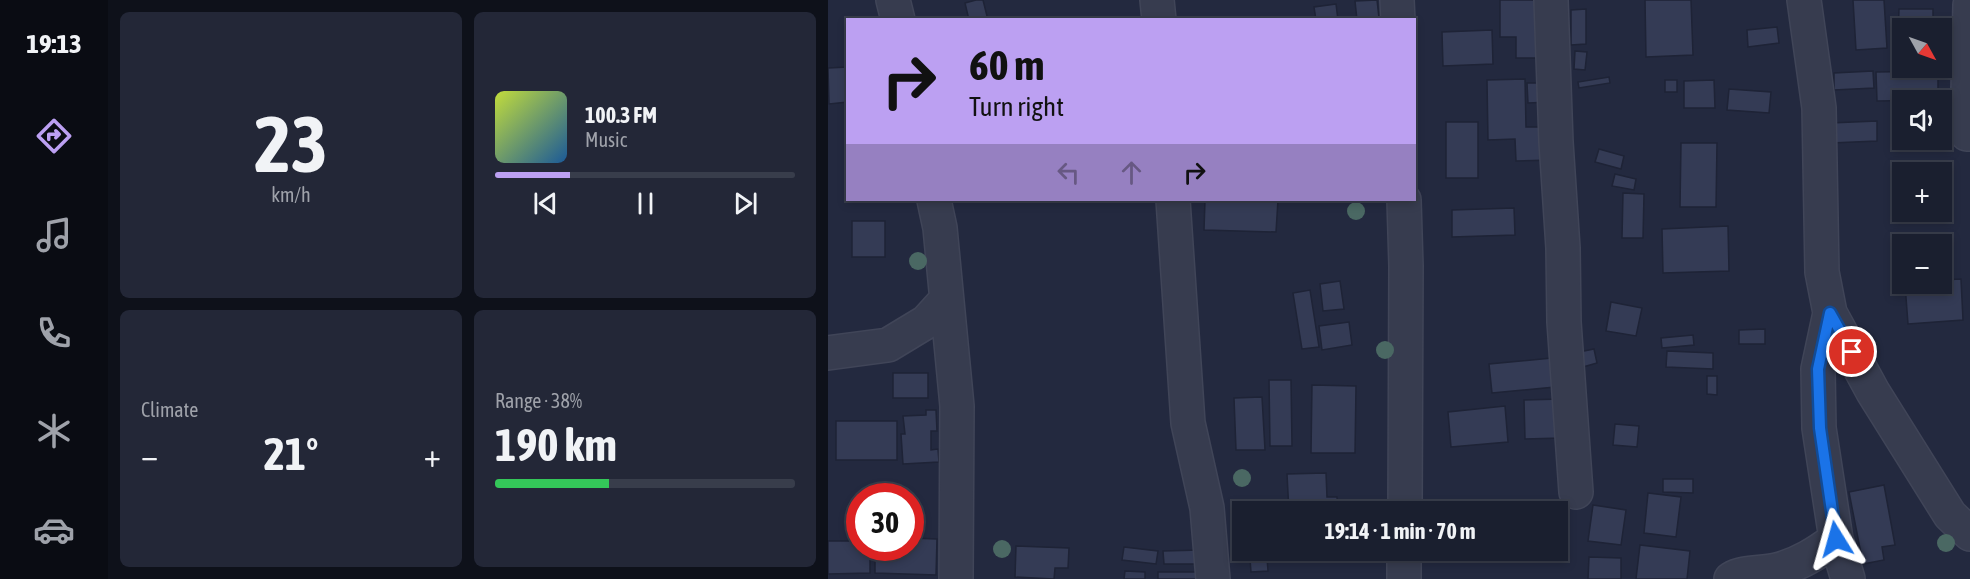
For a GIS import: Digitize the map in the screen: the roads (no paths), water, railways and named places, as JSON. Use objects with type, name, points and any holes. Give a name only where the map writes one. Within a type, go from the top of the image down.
[{"type":"street","points":[[893,0],[898,18]]},
{"type":"street","points":[[1157,0],[1159,18]]},
{"type":"street","points":[[1397,0],[1398,18]]},
{"type":"street","points":[[1551,0],[1556,142],[1563,248],[1564,322],[1576,492]]},
{"type":"street","points":[[1804,0],[1819,108],[1822,272],[1830,313],[1873,392],[1932,487],[1950,515],[1970,534]]},
{"type":"street","points":[[1969,134],[1970,5]]},
{"type":"street","points":[[934,201],[940,228],[957,406],[956,579]]},
{"type":"street","points":[[1173,201],[1188,423],[1207,508],[1213,579]]},
{"type":"street","points":[[1404,201],[1405,501]]},
{"type":"street","points":[[828,353],[888,345],[926,322],[946,300]]},
{"type":"street","points":[[1830,313],[1818,369],[1820,428],[1836,539],[1848,579]]},
{"type":"street","points":[[1731,579],[1742,574],[1777,570],[1813,557],[1836,539]]},
{"type":"street","points":[[1404,561],[1404,579]]}]
